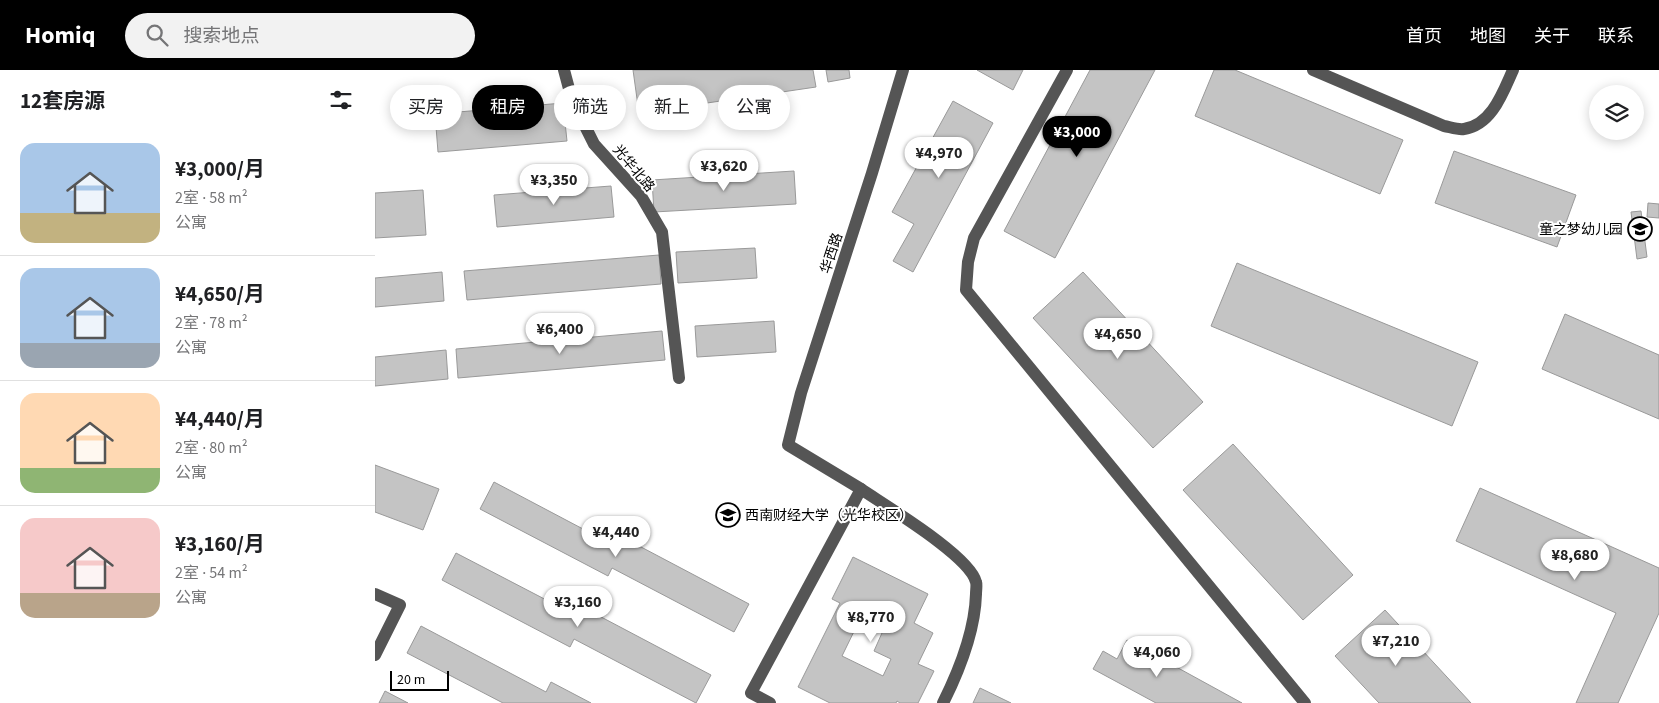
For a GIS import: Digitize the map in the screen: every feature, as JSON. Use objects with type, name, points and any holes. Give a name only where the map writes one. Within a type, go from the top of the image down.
[{"type":"street","name":"光华北路","points":[[564,70],[572,100],[594,144],[641,196],[662,232],[679,378]]},
{"type":"street","name":"华西路","points":[[861,489],[788,445],[801,392],[872,173],[903,70]]},
{"type":"street","points":[[1067,70],[974,238],[968,262],[966,290],[1305,703]]},
{"type":"street","points":[[1313,70],[1444,126],[1463,130],[1477,124],[1496,108],[1513,70]]},
{"type":"street","points":[[770,703],[751,693],[861,489],[945,546],[967,565],[976,582],[975,610],[961,661],[943,703]]},
{"type":"street","points":[[375,594],[400,605],[375,655]]},
{"type":"building","points":[[633,70],[813,70],[816,87],[790,91],[790,85],[718,85],[718,101],[708,103],[708,85],[636,85],[636,92]]},
{"type":"building","points":[[826,70],[849,70],[850,78],[828,82]]},
{"type":"building","points":[[977,70],[1023,70],[1013,90]]},
{"type":"building","points":[[1090,70],[1155,70],[1055,258],[1004,231]]},
{"type":"building","points":[[1214,70],[1235,70],[1403,140],[1380,194],[1195,116]]},
{"type":"building","points":[[953,101],[993,123],[913,272],[893,261],[914,224],[892,212]]},
{"type":"building","points":[[554,104],[554,130],[566,130],[567,141],[438,152],[436,130],[462,130],[462,112],[472,111],[472,130],[544,130],[544,105]]},
{"type":"building","points":[[1454,151],[1576,195],[1557,247],[1435,203]]},
{"type":"building","points":[[794,171],[796,204],[654,212],[652,180]]},
{"type":"building","points":[[611,186],[614,217],[497,227],[494,195]]},
{"type":"building","points":[[423,190],[426,235],[375,238],[375,193]]},
{"type":"building","points":[[1648,203],[1659,204],[1659,218],[1647,217]]},
{"type":"building","points":[[1641,211],[1647,257],[1637,259],[1631,212]]},
{"type":"building","points":[[755,248],[757,278],[678,283],[676,252]]},
{"type":"building","points":[[659,255],[661,284],[467,300],[464,271]]},
{"type":"building","points":[[1237,263],[1478,362],[1452,426],[1211,326]]},
{"type":"building","points":[[442,272],[444,301],[375,307],[375,278]]},
{"type":"building","points":[[1083,272],[1203,402],[1153,448],[1033,318]]},
{"type":"building","points":[[1565,314],[1659,355],[1659,419],[1542,369]]},
{"type":"building","points":[[774,321],[776,352],[697,357],[695,326]]},
{"type":"building","points":[[662,331],[665,360],[458,378],[456,349]]},
{"type":"building","points":[[446,350],[448,379],[375,386],[375,357]]},
{"type":"building","points":[[1233,444],[1353,575],[1303,620],[1183,490]]},
{"type":"building","points":[[375,465],[439,489],[423,530],[375,512]]},
{"type":"building","points":[[494,482],[619,548],[624,538],[749,604],[734,632],[612,568],[608,576],[480,509]]},
{"type":"building","points":[[1480,488],[1659,568],[1659,613],[1618,703],[1576,703],[1616,613],[1456,541]]},
{"type":"building","points":[[456,553],[581,618],[586,609],[711,675],[696,703],[574,639],[570,647],[442,580]]},
{"type":"building","points":[[853,557],[928,594],[914,623],[933,633],[918,664],[934,671],[918,703],[900,703],[897,701],[896,703],[830,703],[798,687],[840,603],[832,599]],"holes":[[[863,613],[886,624],[874,651],[891,659],[883,676],[842,656]]]},
{"type":"building","points":[[1385,610],[1471,703],[1379,703],[1335,656]]},
{"type":"building","points":[[421,626],[546,692],[551,682],[591,703],[503,703],[407,653]]},
{"type":"building","points":[[1127,640],[1242,703],[1156,703],[1093,669],[1103,651],[1117,659]]},
{"type":"building","points":[[980,688],[1011,703],[973,703]]},
{"type":"building","points":[[385,691],[408,703],[379,703]]},
{"type":"place","name":"童之梦幼儿园","points":[[1640,229]]},
{"type":"place","name":"西南财经大学（光华校区）","points":[[728,515]]}]
